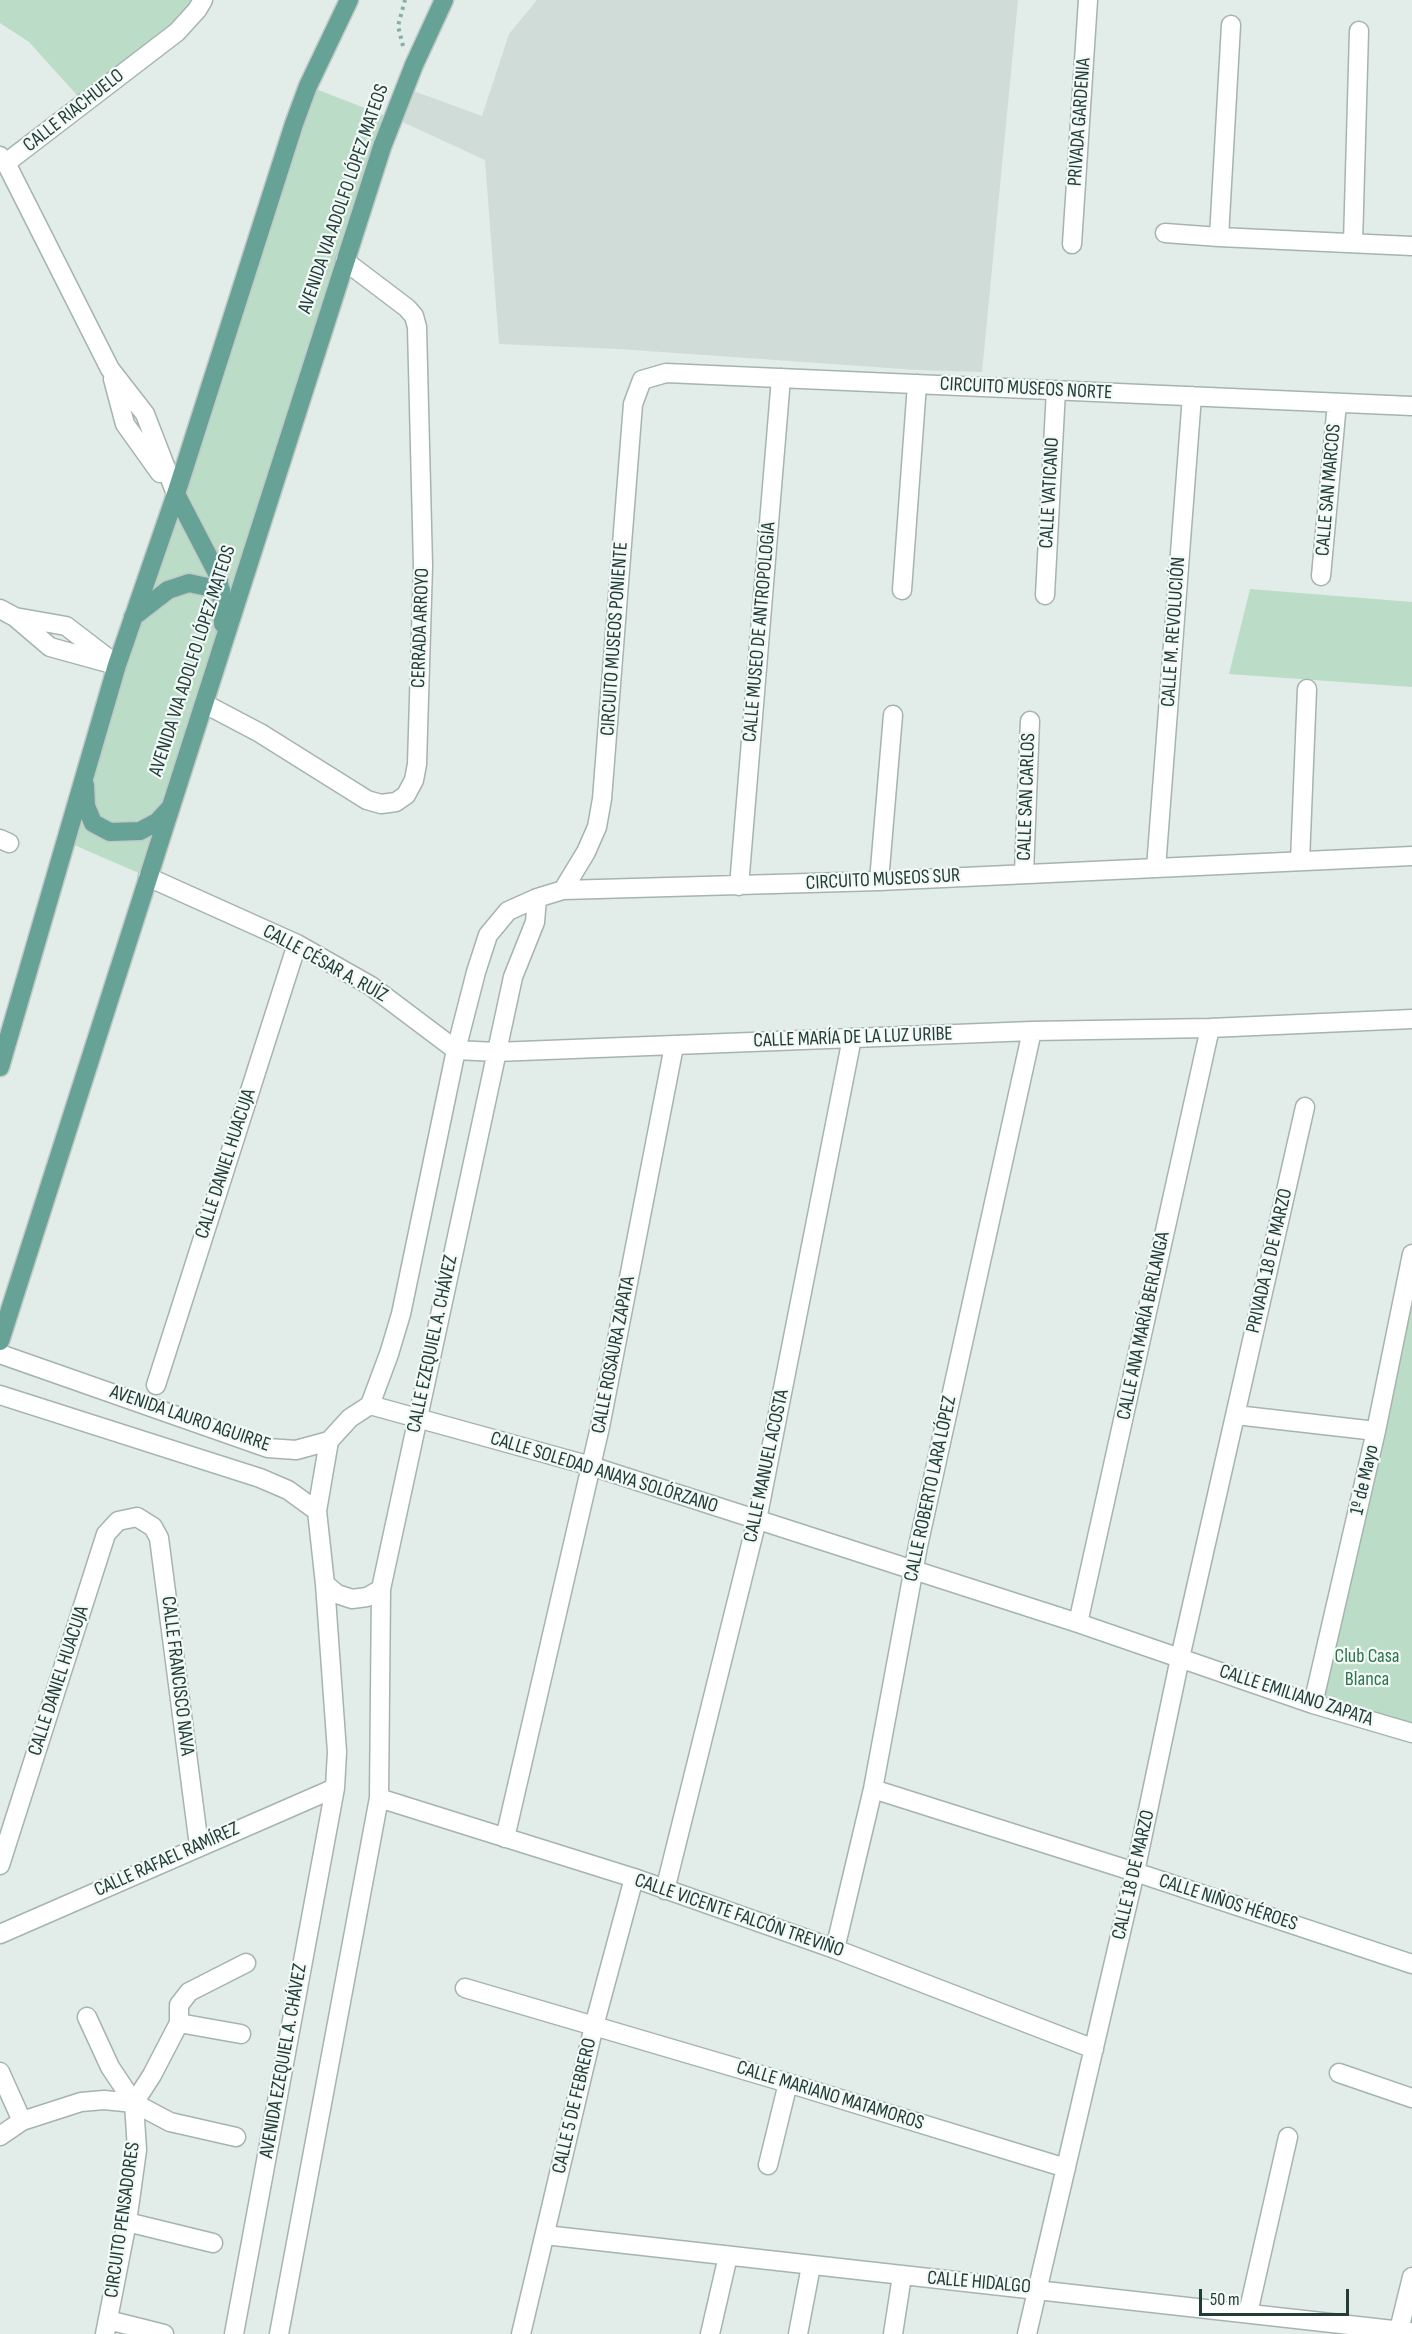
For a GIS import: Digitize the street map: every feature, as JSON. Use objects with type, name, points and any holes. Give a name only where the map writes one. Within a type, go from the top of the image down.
[{"type":"main road","points":[[0,1067],[117,665],[176,494],[294,124],[308,86],[349,0]]},
{"type":"main road","name":"AVENIDA VIA ADOLFO LÓPEZ MATEOS","points":[[0,1341],[382,147],[414,64],[444,0]]},
{"type":"main road","points":[[176,494],[218,575],[223,609],[222,644]]},
{"type":"main road","points":[[133,617],[168,590],[189,583],[221,590]]},
{"type":"main road","points":[[84,774],[86,806],[93,823],[110,832],[140,831],[157,822],[169,809]]},
{"type":"street","name":"CALLE RIACHUELO","points":[[176,494],[145,414],[110,369],[3,159],[177,32],[203,0]]},
{"type":"street","name":"PRIVADA GARDENIA","points":[[1072,244],[1088,0]]},
{"type":"street","points":[[1219,237],[1231,25]]},
{"type":"street","points":[[1353,243],[1359,31]]},
{"type":"street","points":[[1165,232],[1219,237],[1412,246]]},
{"type":"street","name":"CERRADA ARROYO","points":[[204,704],[260,732],[367,800],[381,804],[396,802],[406,795],[414,780],[417,764],[423,567],[417,327],[414,316],[407,308],[345,261]]},
{"type":"street","name":"CIRCUITO MUSEOS NORTE","points":[[642,380],[666,373],[1412,406]]},
{"type":"street","name":"CALLE MUSEO DE ANTROPOLOGÍA","points":[[739,886],[781,378]]},
{"type":"street","name":"CIRCUITO MUSEOS PONIENTE","points":[[563,890],[586,852],[597,827],[602,799],[633,404],[642,380]]},
{"type":"street","points":[[902,590],[917,384]]},
{"type":"street","name":"CALLE VATICANO","points":[[1045,595],[1056,390]]},
{"type":"street","name":"CALLE M. REVOLUCIÓN","points":[[1156,868],[1192,396]]},
{"type":"street","name":"CALLE SAN MARCOS","points":[[1321,576],[1337,403]]},
{"type":"street","points":[[7,613],[66,626],[117,665]]},
{"type":"street","points":[[1300,861],[1307,689]]},
{"type":"street","points":[[879,881],[893,715]]},
{"type":"street","name":"CALLE SAN CARLOS","points":[[1024,873],[1030,721]]},
{"type":"street","name":"CIRCUITO MUSEOS SUR","points":[[456,1050],[476,972],[488,936],[508,911],[537,898],[563,890],[879,881],[1412,856]]},
{"type":"street","name":"CALLE CÉSAR A. RUÍZ","points":[[148,877],[297,944],[371,986],[456,1050]]},
{"type":"street","name":"CALLE EZEQUIEL A. CHÁVEZ","points":[[379,1798],[381,1589],[496,1052],[513,977],[536,922],[537,898]]},
{"type":"street","name":"CALLE DANIEL HUACUJA","points":[[156,1385],[297,944]]},
{"type":"street","name":"CALLE MARÍA DE LA LUZ URIBE","points":[[496,1052],[1412,1019]]},
{"type":"street","name":"CALLE ANA MARÍA BERLANGA","points":[[1078,1623],[1210,1028]]},
{"type":"street","name":"CALLE ROBERTO LARA LÓPEZ","points":[[835,1949],[873,1789],[913,1570],[1032,1031]]},
{"type":"street","name":"CALLE MANUEL ACOSTA","points":[[665,1890],[757,1520],[852,1038]]},
{"type":"street","name":"CALLE ROSAURA ZAPATA","points":[[505,1838],[591,1466],[674,1046]]},
{"type":"street","points":[[456,1050],[496,1052]]},
{"type":"street","name":"CALLE EZEQUIEL A. CHÁVEZ","points":[[369,1405],[389,1354],[401,1314],[456,1050]]},
{"type":"street","name":"PRIVADA 18 DE MARZO","points":[[1236,1415],[1305,1107]]},
{"type":"street","name":"1º de Mayo","points":[[1313,1704],[1376,1431],[1412,1254]]},
{"type":"street","name":"AVENIDA LAURO AGUIRRE","points":[[0,1354],[268,1448],[296,1450],[329,1442]]},
{"type":"street","name":"AVENIDA LAURO AGUIRRE","points":[[0,1395],[260,1478],[288,1490],[317,1511]]},
{"type":"street","points":[[335,1788],[337,1752],[325,1584],[317,1511],[329,1442],[350,1418],[369,1405]]},
{"type":"street","name":"CALLE SOLEDAD ANAYA SOLÓRZANO","points":[[369,1405],[591,1466],[1180,1658]]},
{"type":"street","points":[[1236,1415],[1376,1431]]},
{"type":"street","name":"CALLE 18 DE MARZO","points":[[1027,2334],[1135,1872],[1180,1658],[1236,1415]]},
{"type":"street","name":"CALLE DANIEL HUACUJA","points":[[0,1865],[106,1534],[118,1521],[137,1517]]},
{"type":"street","name":"CALLE FRANCISCO NAVA","points":[[137,1517],[153,1527],[159,1538],[199,1846]]},
{"type":"street","points":[[325,1584],[337,1594],[352,1599],[367,1597],[381,1589]]},
{"type":"street","name":"CALLE EMILIANO ZAPATA","points":[[1180,1658],[1313,1704],[1412,1734]]},
{"type":"street","name":"CALLE RAFAEL RAMÍREZ","points":[[0,1934],[335,1788]]},
{"type":"street","name":"AVENIDA EZEQUIEL A. CHÁVEZ","points":[[234,2334],[335,1788]]},
{"type":"street","name":"CALLE NIÑOS HÉROES","points":[[873,1789],[1135,1872],[1412,1964]]},
{"type":"street","points":[[279,2334],[379,1798]]},
{"type":"street","name":"CALLE VICENTE FALCÓN TREVIÑO","points":[[379,1798],[634,1878],[835,1949],[1094,2049]]},
{"type":"street","name":"CALLE 5 DE FEBRERO","points":[[520,2334],[594,2026],[634,1878]]},
{"type":"street","points":[[134,2103],[179,2024],[179,2005],[189,1992],[246,1963]]},
{"type":"street","name":"CALLE MARIANO MATAMOROS","points":[[465,1988],[1066,2168]]},
{"type":"street","points":[[87,2017],[111,2067],[134,2103]]},
{"type":"street","points":[[179,2024],[241,2034]]},
{"type":"street","points":[[0,2072],[22,2121]]},
{"type":"street","points":[[1339,2073],[1412,2098]]},
{"type":"street","points":[[768,2165],[788,2083]]},
{"type":"street","points":[[0,2136],[22,2121],[81,2102],[104,2100],[134,2103],[170,2122],[236,2138]]},
{"type":"street","name":"CIRCUITO PENSADORES","points":[[106,2327],[127,2222],[137,2150],[134,2103]]},
{"type":"street","points":[[1248,2313],[1288,2137]]},
{"type":"street","points":[[127,2222],[213,2243]]},
{"type":"street","name":"CALLE HIDALGO","points":[[545,2235],[1403,2332]]},
{"type":"street","points":[[710,2334],[728,2256]]},
{"type":"street","points":[[798,2334],[812,2266]]},
{"type":"street","points":[[893,2334],[902,2276]]},
{"type":"street","points":[[1403,2332],[1412,2277]]},
{"type":"street","points":[[106,2327],[164,2334]]},
{"type":"path","points":[[405,0],[398,26],[401,42],[414,64]]},
{"type":"shaded area","points":[[537,0],[1018,0],[982,372],[917,370],[619,349],[499,344],[485,160],[396,119],[408,89],[482,116],[509,34]]},
{"type":"green space","points":[[0,0],[203,0],[84,103],[29,42],[0,23]]},
{"type":"green space","points":[[308,86],[393,119],[148,877],[65,841]]},
{"type":"green space","points":[[1250,589],[1412,602],[1412,687],[1229,674]]},
{"type":"green space","name":"Club Casa Blanca","points":[[1412,1254],[1412,1736],[1313,1704]]}]
